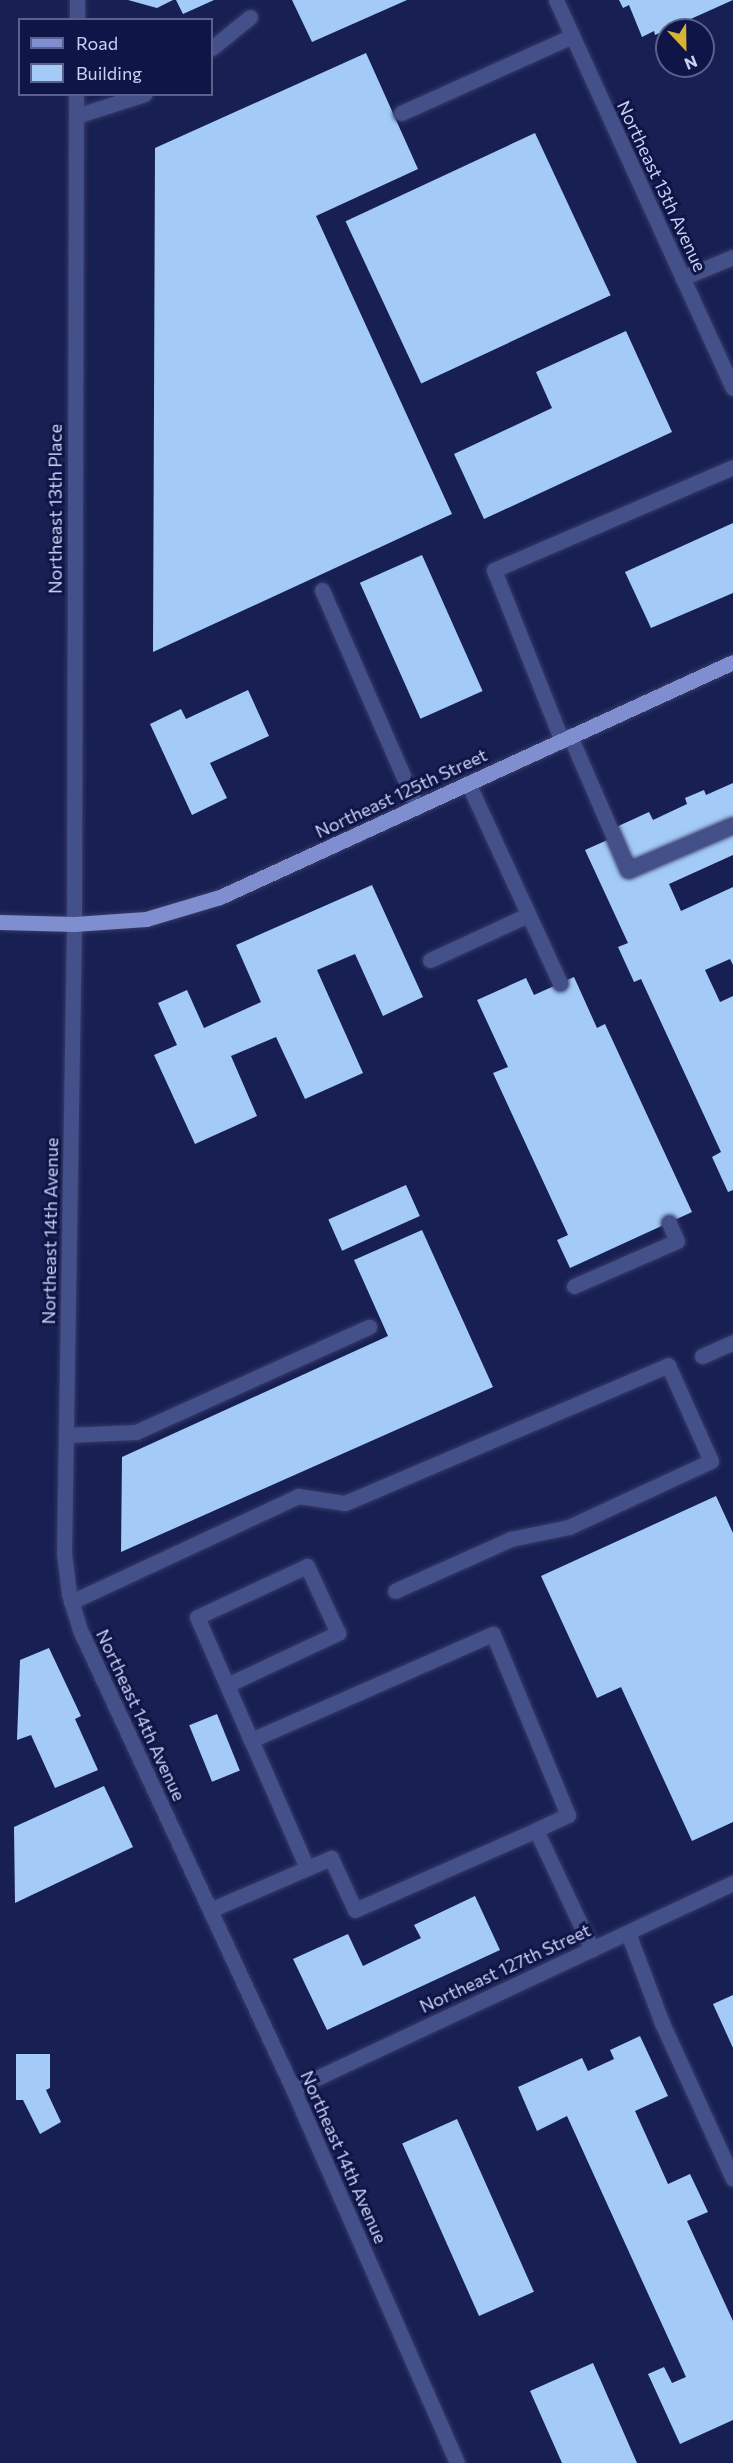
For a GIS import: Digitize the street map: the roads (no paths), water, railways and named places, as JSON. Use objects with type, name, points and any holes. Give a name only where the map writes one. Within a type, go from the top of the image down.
[{"type":"main road","name":"Northeast 125th Street","points":[[0,922],[74,924],[146,919],[220,897],[733,662]]},
{"type":"street","points":[[77,0],[77,18]]},
{"type":"street","name":"Northeast 13th Avenue","points":[[556,0],[733,388]]},
{"type":"street","points":[[213,47],[250,17]]},
{"type":"street","points":[[401,113],[572,36]]},
{"type":"street","name":"Northeast 13th Place","points":[[74,924],[76,96]]},
{"type":"street","points":[[76,116],[139,96]]},
{"type":"street","points":[[682,278],[733,257]]},
{"type":"street","points":[[733,467],[494,570],[566,738],[628,870],[733,825]]},
{"type":"street","points":[[322,591],[417,807]]},
{"type":"street","points":[[468,783],[560,984]]},
{"type":"street","points":[[430,960],[528,915]]},
{"type":"street","name":"Northeast 14th Avenue","points":[[74,924],[64,1553],[71,1602],[80,1630],[293,2089],[457,2463]]},
{"type":"street","points":[[574,1286],[677,1241],[669,1223]]},
{"type":"street","points":[[66,1435],[136,1432],[369,1327]]},
{"type":"street","points":[[702,1356],[733,1342]]},
{"type":"street","points":[[71,1602],[298,1497],[345,1503],[668,1365],[711,1461],[569,1527],[512,1539],[395,1591]]},
{"type":"street","points":[[227,1685],[338,1633],[307,1566],[197,1617],[307,1868]]},
{"type":"street","points":[[210,1910],[331,1858],[355,1910],[568,1815],[493,1634],[251,1740]]},
{"type":"street","points":[[536,1830],[592,1949]]},
{"type":"street","name":"Northeast 127th Street","points":[[293,2089],[733,1883]]},
{"type":"street","points":[[628,1932],[662,2023],[733,2179]]}]
